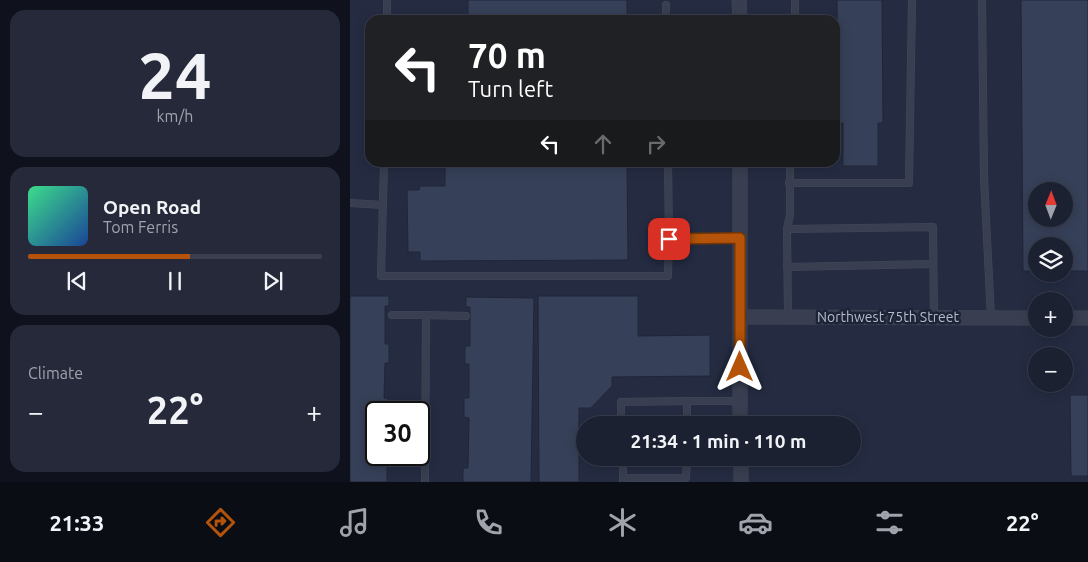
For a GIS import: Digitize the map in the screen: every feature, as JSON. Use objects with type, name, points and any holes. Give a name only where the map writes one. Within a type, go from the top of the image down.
[{"type":"street","points":[[740,0],[740,15]]},
{"type":"street","points":[[740,167],[740,416]]},
{"type":"street","name":"Northwest 75th Street","points":[[740,317],[1028,318]]},
{"type":"street","points":[[1073,318],[1088,318]]},
{"type":"street","points":[[741,466],[741,482]]},
{"type":"lane","points":[[387,0],[387,15]]},
{"type":"lane","points":[[795,0],[795,15]]},
{"type":"lane","points":[[789,183],[909,184],[912,0]]},
{"type":"lane","points":[[982,0],[984,178],[991,318]]},
{"type":"lane","points":[[666,5],[666,15]]},
{"type":"lane","points":[[384,167],[381,276],[668,276],[668,167]]},
{"type":"lane","points":[[788,317],[787,229],[790,215],[790,167]]},
{"type":"lane","points":[[350,203],[383,205]]},
{"type":"lane","points":[[787,229],[932,227],[934,318]]},
{"type":"lane","points":[[669,239],[740,238]]},
{"type":"lane","points":[[787,267],[933,264]]},
{"type":"lane","points":[[392,315],[466,316]]},
{"type":"lane","points":[[425,482],[426,315]]},
{"type":"lane","points":[[687,401],[687,416]]},
{"type":"lane","points":[[621,416],[620,402],[740,401]]},
{"type":"lane","points":[[623,466],[623,480],[686,478],[687,466]]},
{"type":"building","points":[[468,0],[627,0],[627,15],[468,15]]},
{"type":"building","points":[[837,0],[882,0],[883,123],[878,123],[878,166],[843,166],[843,123],[840,123],[840,15],[837,15]]},
{"type":"building","points":[[1021,0],[1088,0],[1088,271],[1073,271],[1073,237],[1028,237],[1028,271],[1023,271]]},
{"type":"building","points":[[445,167],[627,167],[628,260],[420,261],[420,252],[408,252],[407,190],[419,190],[420,186],[445,186]]},
{"type":"building","points":[[350,296],[389,296],[389,306],[385,306],[385,344],[389,344],[389,363],[385,363],[384,398],[388,398],[388,401],[365,401],[365,466],[387,466],[387,482],[350,482]]},
{"type":"building","points":[[538,296],[638,296],[638,336],[710,335],[710,376],[612,377],[612,386],[591,408],[579,408],[579,416],[576,416],[576,466],[579,466],[579,482],[539,482]]},
{"type":"building","points":[[466,297],[534,298],[531,482],[463,482],[463,468],[468,468],[469,418],[464,417],[464,398],[469,398],[469,364],[465,364],[465,346],[470,346],[470,307],[466,307]]},
{"type":"building","points":[[1070,395],[1088,395],[1088,476],[1071,476]]},
{"type":"route","points":[[669,239],[740,238],[740,367]]}]
